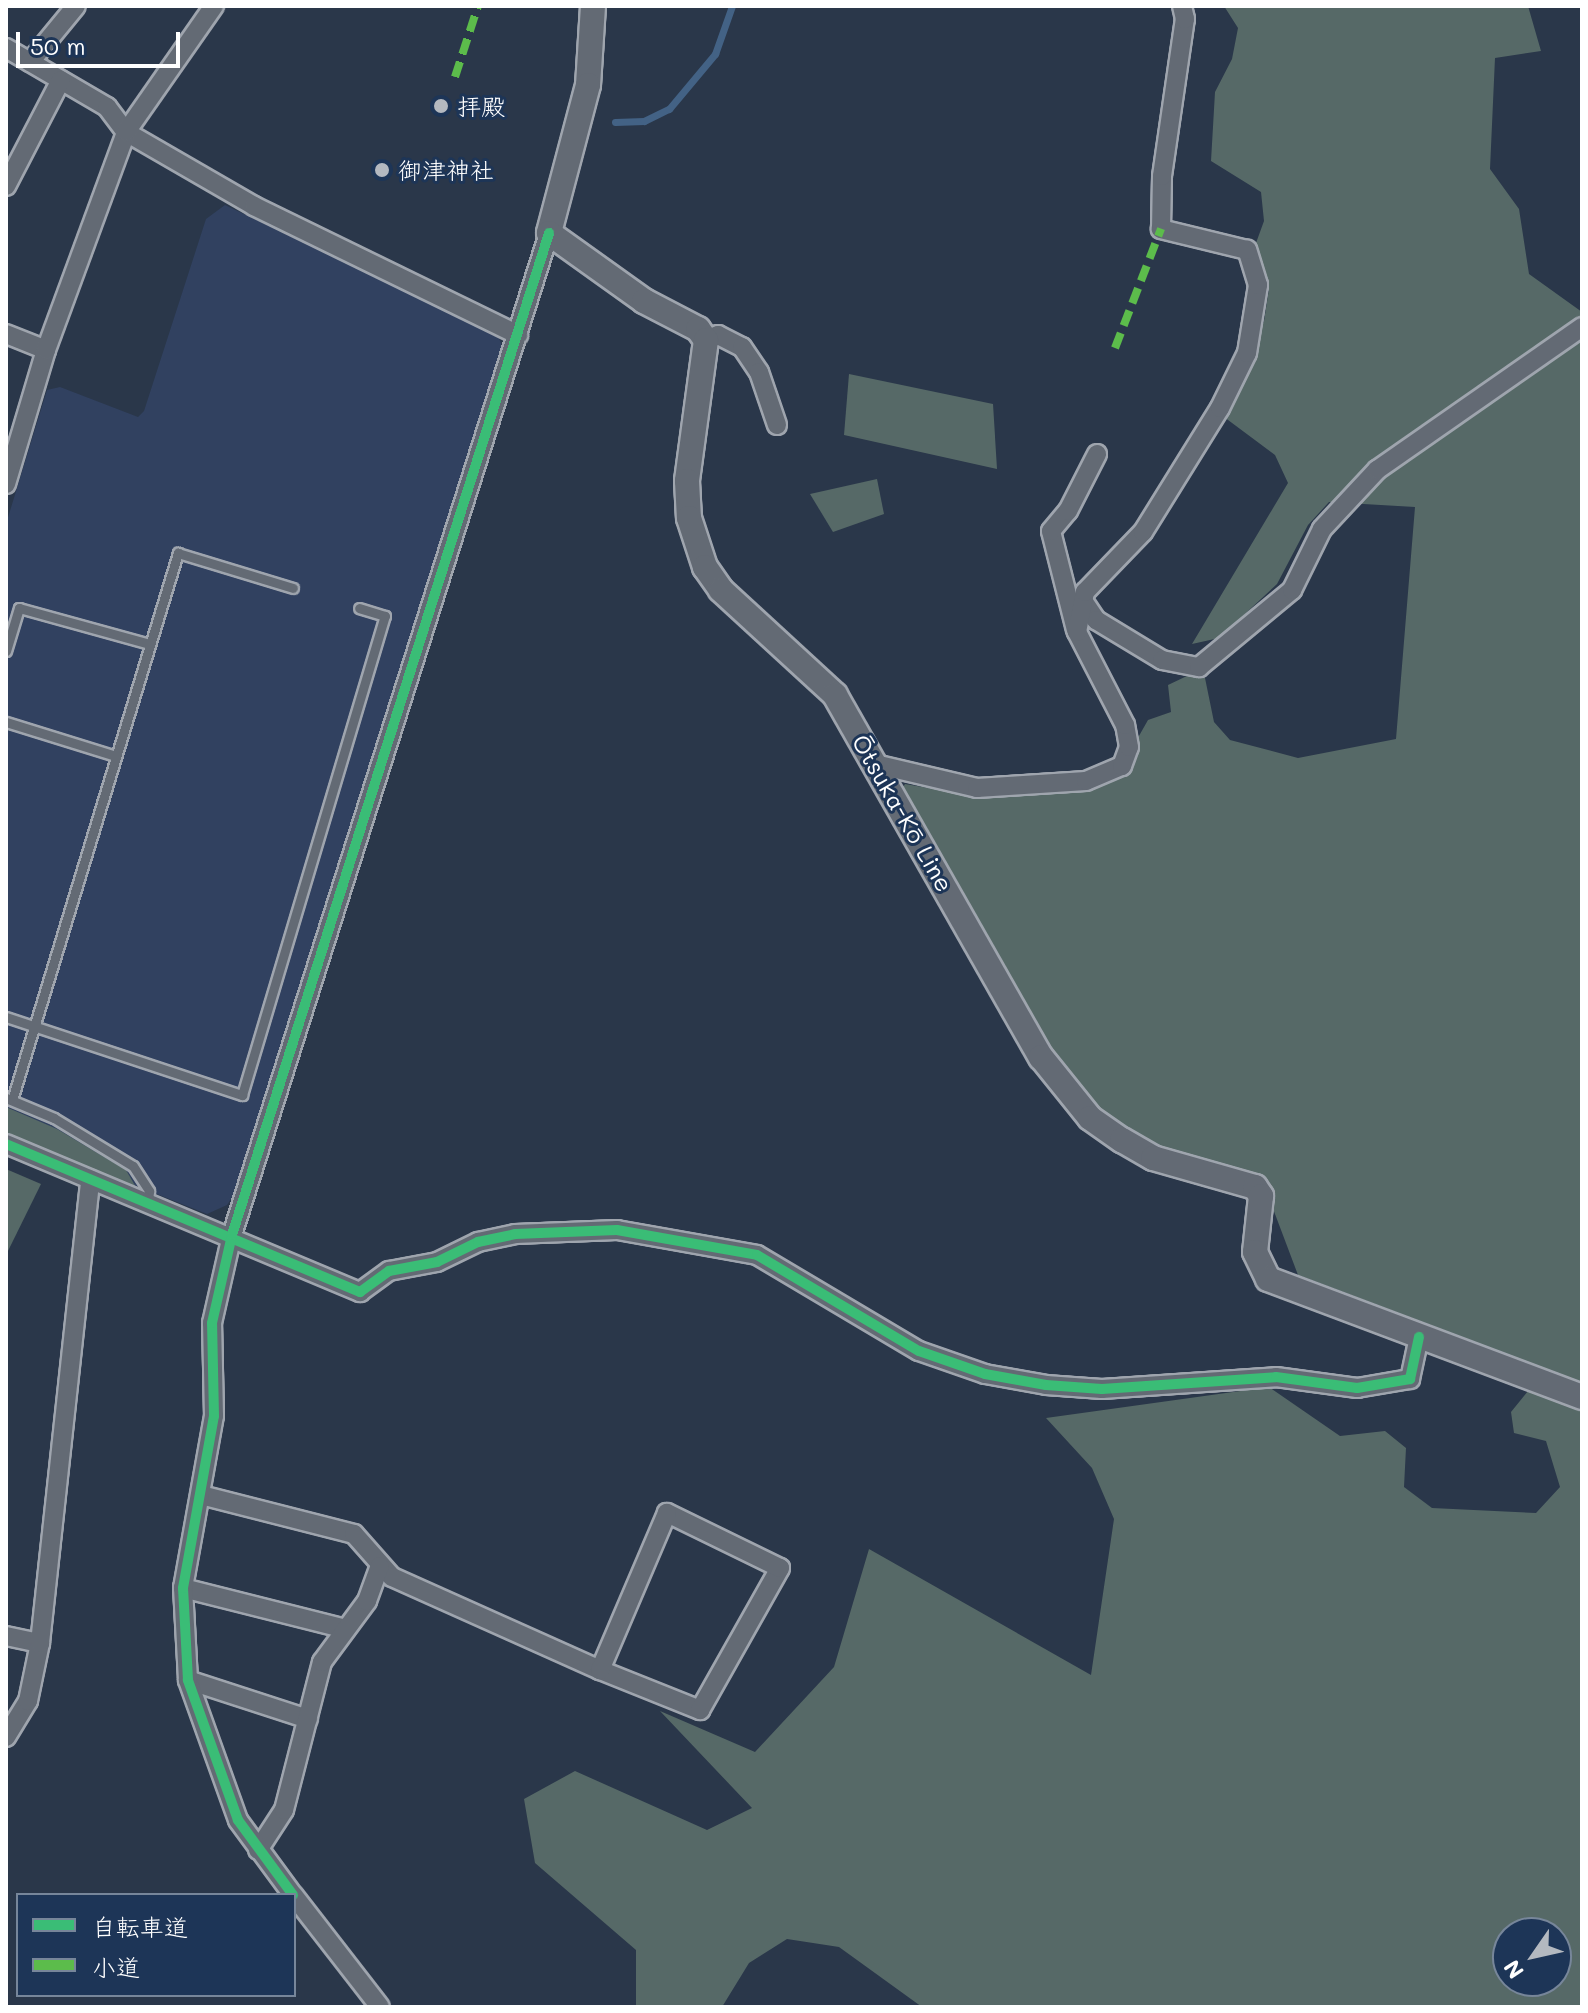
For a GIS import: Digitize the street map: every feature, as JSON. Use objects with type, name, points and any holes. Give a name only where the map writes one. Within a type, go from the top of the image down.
[{"type":"main road","points":[[593,6],[588,85],[549,233],[644,301],[698,329],[706,340]]},
{"type":"main road","name":"Ōtsuka-Kō Line","points":[[706,340],[687,481],[696,546],[721,590],[835,695],[1041,1057],[1090,1118],[1153,1158],[1255,1187],[1261,1196],[1255,1252],[1268,1279],[1582,1397]]},
{"type":"street","points":[[30,62],[76,6]]},
{"type":"street","points":[[6,484],[10,457],[46,350],[126,132],[214,6]]},
{"type":"street","points":[[1077,632],[1092,580],[1143,532],[1220,408],[1247,353],[1258,285],[1247,250],[1161,229],[1162,176],[1185,19],[1182,6]]},
{"type":"street","points":[[6,48],[107,107],[126,132],[254,206],[518,335]]},
{"type":"street","points":[[6,186],[61,80]]},
{"type":"street","points":[[292,1893],[238,1820],[188,1680],[183,1588],[216,1391],[212,1323],[232,1235],[549,233]]},
{"type":"street","points":[[1084,602],[1096,620],[1162,660],[1199,667],[1292,590],[1322,529],[1377,470],[1582,327]]},
{"type":"street","points":[[6,334],[46,350]]},
{"type":"street","points":[[706,340],[718,335],[742,347],[759,372],[777,425]]},
{"type":"street","points":[[875,764],[977,788],[1086,781],[1122,766],[1129,747],[1125,725],[1083,654],[1051,531],[1068,511],[1097,454]]},
{"type":"street","points":[[6,1144],[232,1235],[360,1292],[389,1271],[437,1262],[478,1242],[515,1234],[617,1230],[757,1255],[919,1351],[985,1374],[1046,1385],[1102,1389],[1276,1377],[1357,1388],[1410,1379],[1419,1337]]},
{"type":"street","points":[[6,1737],[28,1701],[40,1643],[90,1180]]},
{"type":"street","points":[[201,1495],[354,1534],[392,1577],[600,1670],[700,1710],[780,1568],[667,1513],[600,1670]]},
{"type":"street","points":[[258,1850],[284,1810],[322,1662],[367,1601],[380,1566]]},
{"type":"street","points":[[183,1588],[346,1629]]},
{"type":"street","points":[[6,1636],[40,1643]]},
{"type":"street","points":[[188,1680],[308,1719]]},
{"type":"street","points":[[296,1899],[380,2007]]},
{"type":"lane","points":[[148,1202],[149,1191],[133,1166],[54,1118],[9,1099],[178,553],[293,588]]},
{"type":"lane","points":[[6,651],[19,608],[150,644]]},
{"type":"lane","points":[[6,1017],[242,1095],[385,616],[359,608]]},
{"type":"lane","points":[[6,722],[116,756]]},
{"type":"shaded area","points":[[1224,6],[1528,6],[1541,51],[1495,58],[1490,169],[1519,209],[1529,274],[1582,312],[1582,1382],[1298,1275],[1261,1177],[1154,1146],[1097,1110],[1047,1045],[902,789],[905,784],[982,797],[1114,780],[1148,720],[1171,712],[1168,685],[1189,675],[1205,678],[1214,722],[1230,740],[1298,758],[1396,739],[1415,507],[1329,502],[1308,525],[1277,584],[1219,638],[1192,644],[1288,483],[1275,455],[1224,417],[1264,321],[1269,289],[1252,254],[1264,221],[1261,192],[1211,161],[1215,92],[1232,59],[1238,28]]},
{"type":"shaded area","points":[[225,205],[498,335],[503,349],[238,1188],[227,1205],[207,1214],[6,1134],[6,524],[47,390],[60,387],[138,417],[144,411],[206,219]]},
{"type":"shaded area","points":[[849,374],[993,404],[997,469],[844,435]]},
{"type":"shaded area","points":[[877,479],[884,514],[833,532],[810,494]]},
{"type":"shaded area","points":[[6,1107],[57,1129],[126,1170],[137,1189],[6,1133]]},
{"type":"shaded area","points":[[6,1169],[41,1184],[6,1255]]},
{"type":"shaded area","points":[[1269,1387],[1340,1436],[1385,1431],[1406,1448],[1404,1487],[1432,1508],[1536,1513],[1560,1487],[1546,1441],[1514,1433],[1511,1412],[1528,1391],[1582,1409],[1582,2007],[922,2007],[839,1947],[787,1939],[749,1963],[722,2007],[636,2007],[636,1950],[535,1863],[524,1799],[575,1771],[707,1830],[752,1808],[660,1711],[755,1752],[834,1667],[869,1549],[1091,1675],[1114,1519],[1092,1468],[1046,1418]]},
{"type":"waterway","points":[[615,122],[644,121],[669,109],[715,54],[732,6]]},
{"type":"marked path","points":[[455,77],[478,6]]},
{"type":"marked path","points":[[1115,348],[1161,229]]},
{"type":"cycle path","points":[[292,1893],[238,1820],[188,1680],[183,1588],[214,1416],[212,1323],[232,1235],[549,233]]},
{"type":"cycle path","points":[[6,1144],[360,1292],[389,1271],[437,1262],[478,1242],[515,1234],[617,1230],[757,1255],[919,1351],[985,1374],[1046,1385],[1102,1389],[1276,1377],[1357,1388],[1410,1379],[1419,1337]]},
{"type":"place","name":"拝殿","points":[[441,106]]},
{"type":"place","name":"御津神社","points":[[382,170]]}]
